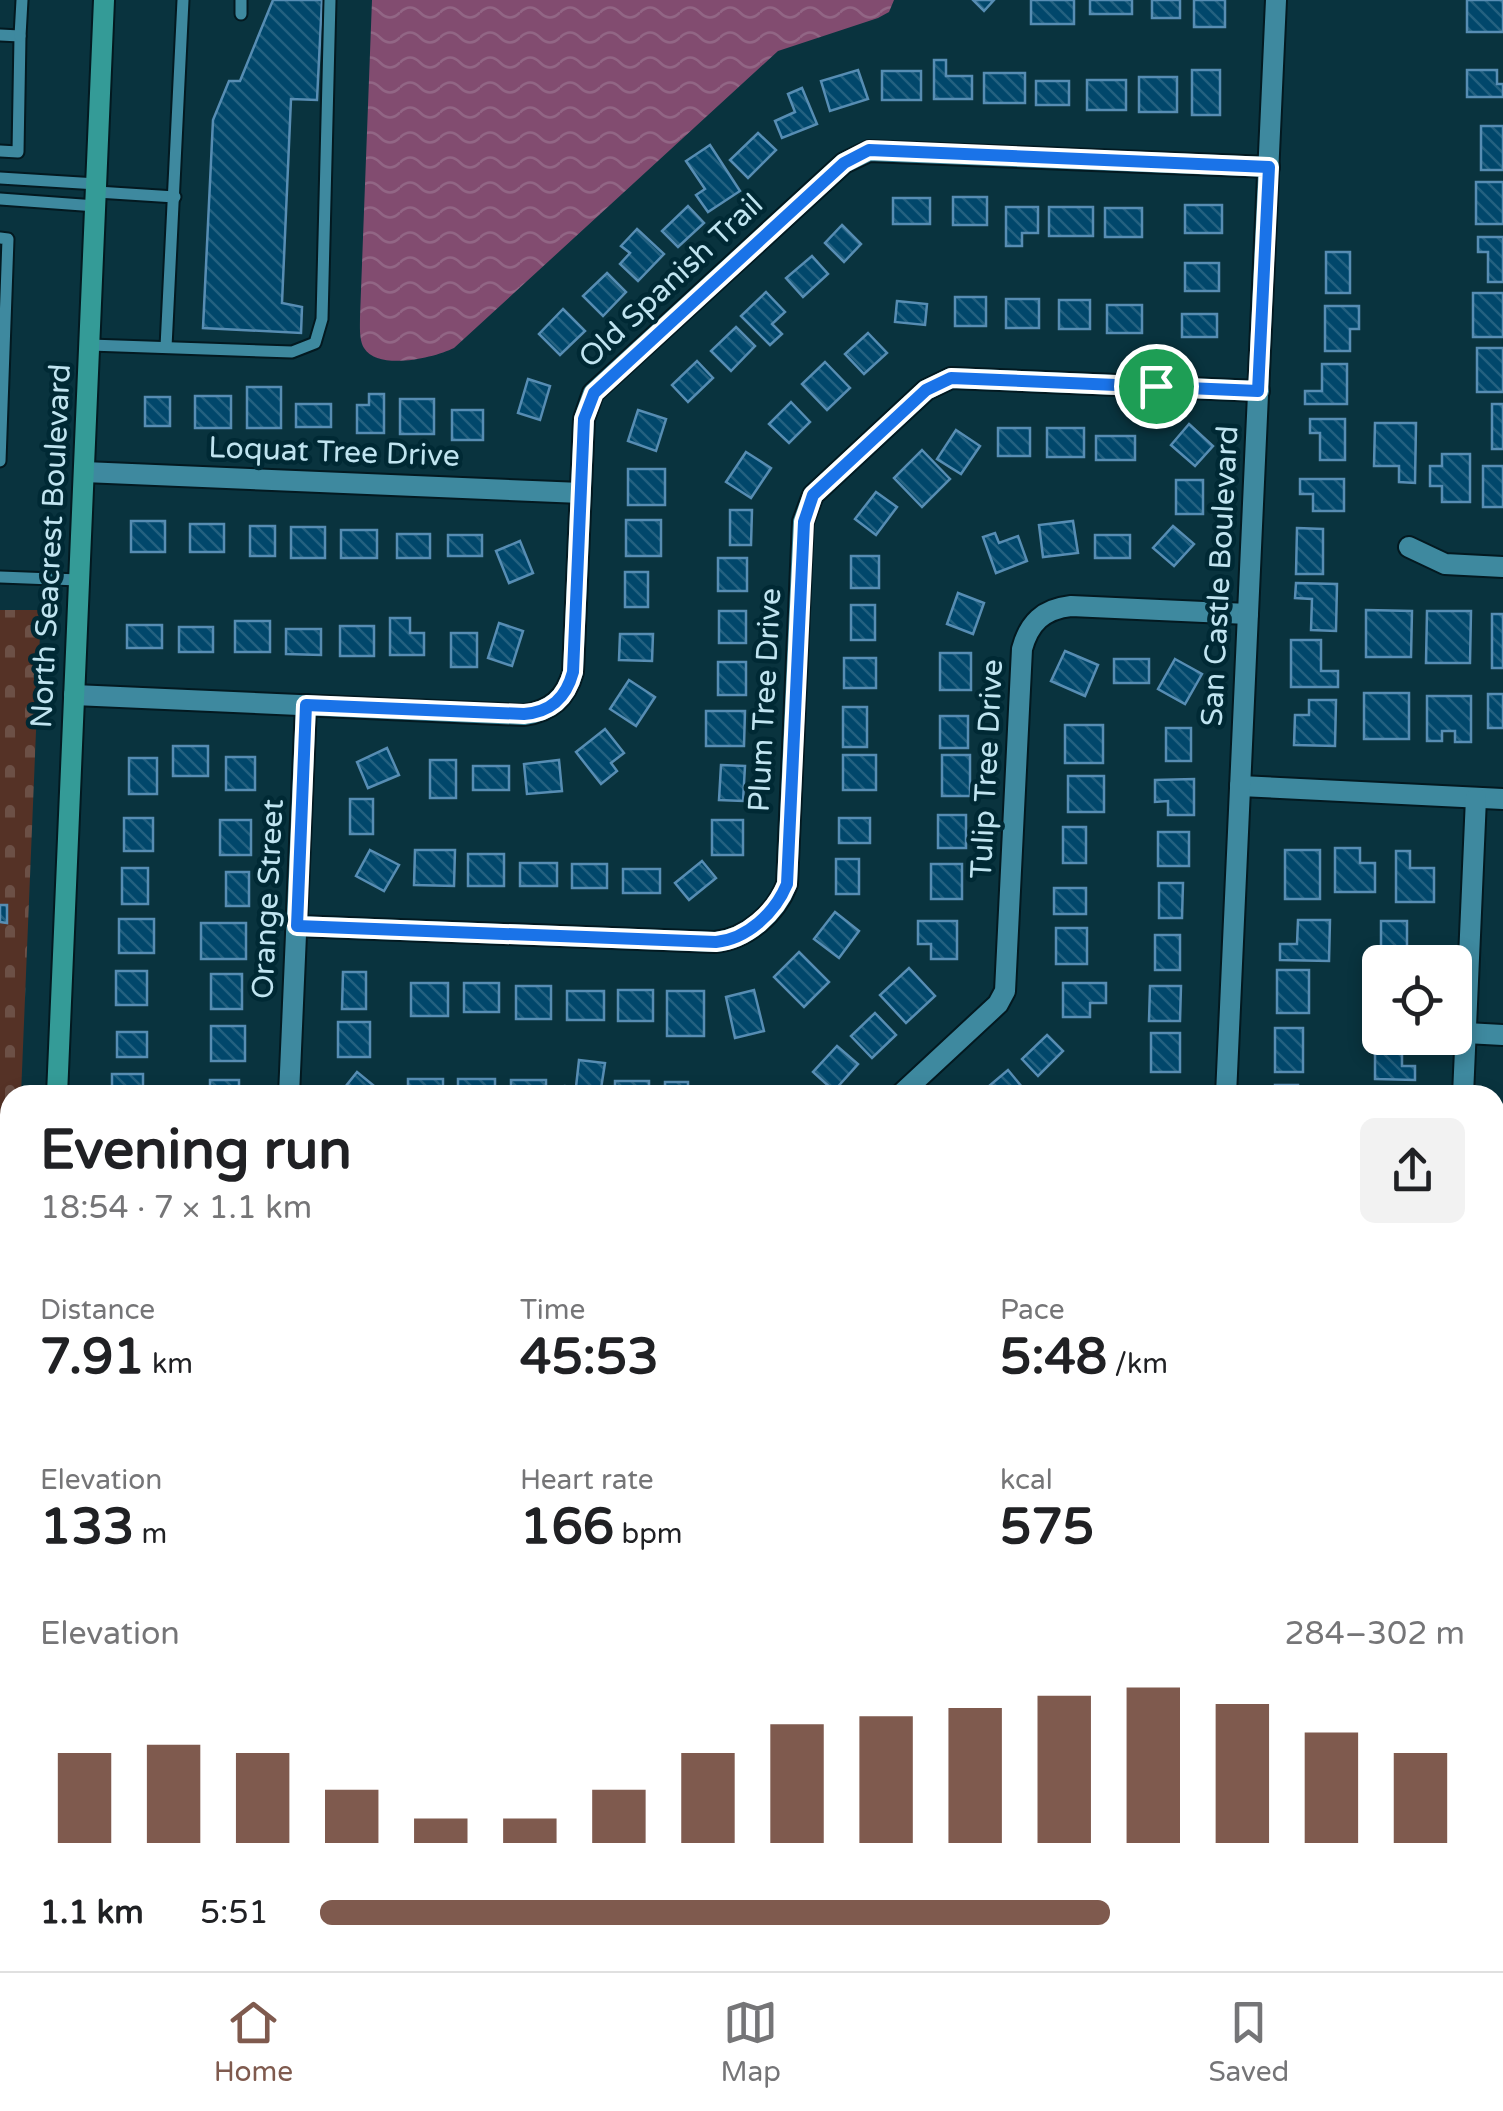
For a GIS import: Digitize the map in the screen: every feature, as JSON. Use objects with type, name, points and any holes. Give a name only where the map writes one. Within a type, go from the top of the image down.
[{"type":"street","name":"North Seacrest Boulevard","points":[[57,1085],[104,0]]},
{"type":"street","name":"San Castle Boulevard","points":[[1226,1085],[1276,0]]},
{"type":"street","name":"Old Spanish Trail","points":[[74,695],[524,714],[551,707],[562,698],[573,672],[584,419],[594,393],[855,155],[869,150],[1269,167]]},
{"type":"street","name":"Plum Tree Drive","points":[[297,926],[716,942],[743,935],[773,908],[787,884],[804,522],[813,495],[926,390],[951,378],[1258,391]]},
{"type":"street","name":"Loquat Tree Drive","points":[[84,472],[581,493]]},
{"type":"street","points":[[1409,547],[1445,564],[1503,567]]},
{"type":"street","name":"Tulip Tree Drive","points":[[911,1085],[998,1004],[1005,992],[1022,649],[1032,623],[1057,608],[1071,606],[1248,614]]},
{"type":"street","name":"Orange Street","points":[[289,1085],[306,705]]},
{"type":"street","points":[[1240,786],[1503,800]]},
{"type":"street","points":[[1470,945],[1476,798]]},
{"type":"street","points":[[1472,1033],[1503,1035]]},
{"type":"street","points":[[1463,1085],[1465,1055]]},
{"type":"lane","points":[[0,152],[18,152],[22,0]]},
{"type":"lane","points":[[166,347],[183,0]]},
{"type":"lane","points":[[241,0],[241,14]]},
{"type":"lane","points":[[90,345],[292,352],[316,343],[322,319],[330,0]]},
{"type":"lane","points":[[0,35],[20,36]]},
{"type":"lane","points":[[0,178],[96,194]]},
{"type":"lane","points":[[0,199],[96,194],[175,197]]},
{"type":"lane","points":[[0,238],[8,239],[0,461]]},
{"type":"lane","points":[[0,578],[79,580]]},
{"type":"green space","points":[[0,610],[41,610],[21,1085],[0,1085]]},
{"type":"water","points":[[372,0],[894,0],[889,12],[878,18],[778,51],[454,348],[393,361],[371,355],[364,348],[360,333]]},
{"type":"building","points":[[273,0],[322,0],[317,100],[291,99],[282,303],[302,307],[301,333],[203,328],[213,120],[229,81],[240,81]]},
{"type":"building","points":[[973,0],[994,0],[984,11]]},
{"type":"building","points":[[1031,0],[1074,0],[1074,24],[1031,24]]},
{"type":"building","points":[[1090,0],[1132,0],[1132,14],[1090,14]]},
{"type":"building","points":[[1152,0],[1180,0],[1180,18],[1152,18]]},
{"type":"building","points":[[1194,0],[1225,0],[1225,27],[1194,27]]},
{"type":"building","points":[[1467,0],[1503,0],[1503,32],[1467,32]]},
{"type":"building","points":[[934,60],[946,60],[946,76],[972,76],[972,99],[934,99]]},
{"type":"building","points":[[858,70],[868,99],[830,111],[821,81]]},
{"type":"building","points":[[1192,70],[1220,70],[1220,115],[1192,115]]},
{"type":"building","points":[[1467,70],[1497,70],[1497,84],[1503,84],[1503,97],[1467,97]]},
{"type":"building","points":[[882,71],[921,71],[921,100],[882,100]]},
{"type":"building","points":[[984,73],[1025,73],[1025,103],[984,103]]},
{"type":"building","points":[[1139,77],[1177,77],[1177,112],[1139,112]]},
{"type":"building","points":[[1087,80],[1126,80],[1126,110],[1087,110]]},
{"type":"building","points":[[1036,81],[1069,81],[1069,105],[1036,105]]},
{"type":"building","points":[[802,88],[817,124],[782,138],[775,121],[795,112],[788,94]]},
{"type":"building","points":[[1481,126],[1503,126],[1503,170],[1481,170]]},
{"type":"building","points":[[758,133],[776,150],[748,178],[730,160]]},
{"type":"building","points":[[710,145],[740,191],[708,212],[696,195],[705,189],[686,161]]},
{"type":"building","points":[[1476,182],[1503,182],[1503,224],[1476,224]]},
{"type":"building","points":[[953,197],[987,197],[987,225],[953,225]]},
{"type":"building","points":[[893,198],[930,198],[930,224],[893,224]]},
{"type":"building","points":[[1185,205],[1222,205],[1222,233],[1185,233]]},
{"type":"building","points":[[688,206],[704,223],[678,247],[662,231]]},
{"type":"building","points":[[1006,207],[1038,207],[1038,233],[1022,233],[1022,246],[1006,246]]},
{"type":"building","points":[[1049,207],[1093,207],[1093,236],[1049,236]]},
{"type":"building","points":[[1105,208],[1142,208],[1142,237],[1105,237]]},
{"type":"building","points":[[842,225],[861,244],[844,262],[825,243]]},
{"type":"building","points":[[637,229],[664,254],[638,281],[620,264],[630,253],[621,246]]},
{"type":"building","points":[[1478,237],[1503,237],[1503,282],[1488,282],[1488,252],[1478,252]]},
{"type":"building","points":[[1326,252],[1350,252],[1350,293],[1326,293]]},
{"type":"building","points":[[812,256],[828,274],[803,297],[786,278]]},
{"type":"building","points":[[1185,263],[1219,263],[1219,291],[1185,291]]},
{"type":"building","points":[[607,273],[626,292],[603,316],[583,296]]},
{"type":"building","points":[[766,292],[785,312],[772,324],[782,334],[770,345],[741,316]]},
{"type":"building","points":[[1473,293],[1503,293],[1503,337],[1473,337]]},
{"type":"building","points":[[955,297],[986,297],[986,326],[955,326]]},
{"type":"building","points":[[1006,299],[1039,299],[1039,328],[1006,328]]},
{"type":"building","points":[[1059,300],[1090,300],[1090,329],[1059,329]]},
{"type":"building","points":[[897,301],[927,304],[925,325],[895,322]]},
{"type":"building","points":[[1107,305],[1142,305],[1142,333],[1107,333]]},
{"type":"building","points":[[1325,306],[1359,306],[1359,329],[1350,329],[1350,351],[1325,351]]},
{"type":"building","points":[[563,309],[585,331],[560,355],[539,334]]},
{"type":"building","points":[[1182,314],[1217,314],[1217,337],[1182,337]]},
{"type":"building","points":[[736,327],[755,346],[731,371],[711,351]]},
{"type":"building","points":[[868,333],[887,353],[864,374],[845,354]]},
{"type":"building","points":[[1477,348],[1503,348],[1503,392],[1477,392]]},
{"type":"building","points":[[697,361],[713,378],[688,402],[672,385]]},
{"type":"building","points":[[825,362],[850,388],[827,410],[802,384]]},
{"type":"building","points":[[1322,364],[1347,364],[1347,404],[1305,404],[1305,391],[1322,391]]},
{"type":"building","points":[[528,379],[550,386],[540,420],[518,413]]},
{"type":"building","points":[[247,387],[281,387],[281,428],[247,428]]},
{"type":"building","points":[[369,394],[384,394],[384,433],[357,433],[357,405],[369,405]]},
{"type":"building","points":[[195,396],[231,396],[231,428],[195,428]]},
{"type":"building","points":[[145,397],[170,397],[170,426],[145,426]]},
{"type":"building","points":[[400,399],[434,399],[434,434],[400,434]]},
{"type":"building","points":[[791,402],[810,422],[789,443],[769,424]]},
{"type":"building","points":[[296,404],[331,404],[331,427],[296,427]]},
{"type":"building","points":[[1492,404],[1503,404],[1503,449],[1492,449]]},
{"type":"building","points":[[452,410],[483,410],[483,440],[452,440]]},
{"type":"building","points":[[638,410],[666,419],[656,451],[628,441]]},
{"type":"building","points":[[1310,419],[1345,419],[1345,460],[1320,460],[1320,433],[1310,433]]},
{"type":"building","points":[[1375,423],[1416,423],[1415,483],[1399,482],[1399,466],[1374,466]]},
{"type":"building","points":[[1189,424],[1213,446],[1195,466],[1171,445]]},
{"type":"building","points":[[998,428],[1030,428],[1030,456],[998,456]]},
{"type":"building","points":[[1047,428],[1084,428],[1084,457],[1047,457]]},
{"type":"building","points":[[956,430],[980,446],[961,474],[937,459]]},
{"type":"building","points":[[1096,436],[1135,436],[1135,460],[1096,460]]},
{"type":"building","points":[[922,450],[950,479],[922,507],[894,478]]},
{"type":"building","points":[[746,452],[771,468],[751,498],[726,482]]},
{"type":"building","points":[[1442,454],[1470,454],[1470,502],[1442,502],[1442,486],[1430,486],[1430,466],[1442,466]]},
{"type":"building","points":[[1483,466],[1503,466],[1503,507],[1483,507]]},
{"type":"building","points":[[628,469],[665,469],[665,505],[628,505]]},
{"type":"building","points":[[1300,479],[1344,479],[1344,511],[1313,511],[1313,494],[1300,494]]},
{"type":"building","points":[[1176,480],[1203,480],[1203,514],[1176,514]]},
{"type":"building","points":[[876,492],[897,507],[876,535],[855,519]]},
{"type":"building","points":[[730,510],[752,510],[751,545],[730,545]]},
{"type":"building","points":[[626,520],[661,520],[661,556],[626,556]]},
{"type":"building","points":[[131,521],[165,521],[165,552],[131,552]]},
{"type":"building","points":[[1073,521],[1078,553],[1043,557],[1039,525]]},
{"type":"building","points":[[190,524],[224,524],[224,552],[190,552]]},
{"type":"building","points":[[250,526],[275,526],[275,556],[250,556]]},
{"type":"building","points":[[1173,526],[1194,544],[1174,566],[1153,548]]},
{"type":"building","points":[[291,527],[325,527],[325,558],[291,558]]},
{"type":"building","points":[[1297,528],[1323,529],[1323,574],[1296,574]]},
{"type":"building","points":[[341,530],[377,530],[377,558],[341,558]]},
{"type":"building","points":[[995,533],[999,543],[1018,536],[1027,561],[996,573],[983,537]]},
{"type":"building","points":[[397,534],[430,534],[430,558],[397,558]]},
{"type":"building","points":[[448,535],[482,535],[482,556],[448,556]]},
{"type":"building","points":[[1095,535],[1130,535],[1130,558],[1095,558]]},
{"type":"building","points":[[520,541],[533,573],[509,583],[496,551]]},
{"type":"building","points":[[851,556],[879,556],[879,588],[851,588]]},
{"type":"building","points":[[718,558],[747,558],[747,591],[718,591]]},
{"type":"building","points":[[625,572],[648,572],[648,607],[625,607]]},
{"type":"building","points":[[1296,583],[1337,584],[1336,631],[1311,630],[1312,599],[1295,598]]},
{"type":"building","points":[[958,593],[984,603],[973,634],[947,624]]},
{"type":"building","points":[[851,605],[875,605],[875,640],[851,640]]},
{"type":"building","points":[[1366,610],[1412,611],[1411,657],[1366,657]]},
{"type":"building","points":[[719,611],[746,611],[746,643],[719,643]]},
{"type":"building","points":[[1427,611],[1471,611],[1470,663],[1426,663]]},
{"type":"building","points":[[1492,614],[1503,614],[1503,668],[1492,668]]},
{"type":"building","points":[[390,618],[410,618],[410,633],[424,633],[424,655],[390,655]]},
{"type":"building","points":[[235,621],[270,621],[270,652],[235,652]]},
{"type":"building","points":[[499,623],[523,631],[512,666],[488,658]]},
{"type":"building","points":[[127,625],[162,625],[162,648],[127,648]]},
{"type":"building","points":[[340,626],[374,626],[374,656],[340,656]]},
{"type":"building","points":[[179,627],[213,627],[213,652],[179,652]]},
{"type":"building","points":[[286,629],[321,629],[321,655],[286,654]]},
{"type":"building","points":[[451,633],[477,633],[477,667],[451,667]]},
{"type":"building","points":[[620,634],[653,634],[652,661],[619,660]]},
{"type":"building","points":[[1291,640],[1321,640],[1321,671],[1338,671],[1338,687],[1291,687]]},
{"type":"building","points":[[1065,651],[1098,665],[1085,696],[1051,681]]},
{"type":"building","points":[[940,653],[971,653],[971,690],[940,690]]},
{"type":"building","points":[[844,658],[876,658],[876,688],[844,688]]},
{"type":"building","points":[[1114,659],[1149,659],[1149,683],[1114,683]]},
{"type":"building","points":[[1175,659],[1202,674],[1185,704],[1158,689]]},
{"type":"building","points":[[718,662],[746,662],[746,695],[718,695]]},
{"type":"building","points":[[629,680],[655,697],[636,726],[610,709]]},
{"type":"building","points":[[1364,693],[1409,693],[1409,739],[1364,739]]},
{"type":"building","points":[[1488,694],[1503,694],[1503,728],[1488,728]]},
{"type":"building","points":[[1427,696],[1471,696],[1471,742],[1455,742],[1455,731],[1442,731],[1442,741],[1427,741]]},
{"type":"building","points":[[1309,700],[1336,700],[1335,746],[1294,745],[1295,715],[1309,715]]},
{"type":"building","points":[[843,707],[867,707],[867,747],[843,747]]},
{"type":"building","points":[[706,711],[745,711],[744,746],[706,746]]},
{"type":"building","points":[[940,716],[968,716],[968,748],[940,748]]},
{"type":"building","points":[[1065,725],[1103,725],[1103,763],[1065,763]]},
{"type":"building","points":[[1166,728],[1191,728],[1191,761],[1166,761]]},
{"type":"building","points":[[605,729],[624,753],[611,763],[617,771],[601,784],[576,752]]},
{"type":"building","points":[[173,746],[208,746],[208,776],[173,776]]},
{"type":"building","points":[[387,748],[399,775],[368,788],[357,762]]},
{"type":"building","points":[[843,755],[876,755],[876,790],[843,790]]},
{"type":"building","points":[[942,755],[970,755],[970,796],[942,796]]},
{"type":"building","points":[[226,757],[255,757],[255,790],[226,790]]},
{"type":"building","points":[[129,758],[157,758],[157,794],[129,794]]},
{"type":"building","points":[[430,760],[456,760],[456,798],[430,798]]},
{"type":"building","points":[[559,760],[562,791],[527,794],[524,764]]},
{"type":"building","points":[[721,765],[745,766],[743,801],[719,800]]},
{"type":"building","points":[[473,766],[509,766],[509,790],[473,790]]},
{"type":"building","points":[[1068,776],[1104,776],[1104,812],[1068,812]]},
{"type":"building","points":[[1194,779],[1194,815],[1168,815],[1168,801],[1155,802],[1155,780]]},
{"type":"building","points":[[350,799],[373,799],[373,834],[350,834]]},
{"type":"building","points":[[938,815],[966,815],[966,848],[938,848]]},
{"type":"building","points":[[124,818],[153,818],[153,851],[124,851]]},
{"type":"building","points":[[839,818],[870,818],[870,843],[839,843]]},
{"type":"building","points":[[220,820],[251,820],[251,855],[220,855]]},
{"type":"building","points":[[712,820],[743,820],[743,855],[712,855]]},
{"type":"building","points":[[1063,827],[1086,827],[1086,863],[1063,863]]},
{"type":"building","points":[[1158,832],[1189,832],[1189,866],[1158,866]]},
{"type":"building","points":[[1335,848],[1360,848],[1360,863],[1375,863],[1375,892],[1335,892]]},
{"type":"building","points":[[370,850],[399,865],[384,891],[356,876]]},
{"type":"building","points":[[415,850],[455,850],[454,886],[414,885]]},
{"type":"building","points":[[1285,850],[1320,850],[1320,899],[1285,899]]},
{"type":"building","points":[[1396,851],[1410,851],[1410,868],[1434,868],[1434,902],[1396,902]]},
{"type":"building","points":[[468,854],[504,854],[504,886],[468,886]]},
{"type":"building","points":[[836,859],[859,859],[859,894],[836,894]]},
{"type":"building","points":[[702,861],[716,878],[689,900],[675,883]]},
{"type":"building","points":[[520,863],[557,863],[557,886],[520,886]]},
{"type":"building","points":[[572,864],[607,864],[607,888],[572,888]]},
{"type":"building","points":[[931,864],[962,864],[962,899],[931,899]]},
{"type":"building","points":[[122,868],[148,868],[148,904],[122,904]]},
{"type":"building","points":[[623,869],[660,869],[660,893],[623,893]]},
{"type":"building","points":[[226,872],[249,872],[249,906],[226,906]]},
{"type":"building","points":[[1159,883],[1183,883],[1182,918],[1159,918]]},
{"type":"building","points":[[1054,888],[1086,888],[1086,914],[1054,914]]},
{"type":"building","points":[[0,905],[7,905],[7,923],[0,922]]},
{"type":"building","points":[[835,912],[859,931],[839,958],[814,939]]},
{"type":"building","points":[[119,919],[154,919],[154,953],[119,953]]},
{"type":"building","points":[[1298,920],[1330,920],[1329,961],[1280,960],[1280,944],[1297,944]]},
{"type":"building","points":[[918,921],[957,921],[957,959],[931,959],[931,944],[918,944]]},
{"type":"building","points":[[1381,921],[1407,921],[1407,945],[1381,945]]},
{"type":"building","points":[[201,923],[246,923],[246,959],[201,959]]},
{"type":"building","points":[[1056,928],[1087,928],[1087,964],[1056,964]]},
{"type":"building","points":[[1155,935],[1180,935],[1180,970],[1155,970]]},
{"type":"building","points":[[799,952],[829,982],[804,1007],[774,977]]},
{"type":"building","points":[[909,968],[935,996],[906,1023],[880,995]]},
{"type":"building","points":[[1277,970],[1309,970],[1309,1013],[1277,1013]]},
{"type":"building","points":[[116,971],[147,971],[147,1005],[116,1005]]},
{"type":"building","points":[[343,972],[366,972],[366,1009],[342,1009]]},
{"type":"building","points":[[211,974],[242,974],[242,1009],[211,1009]]},
{"type":"building","points":[[411,983],[448,983],[448,1016],[411,1016]]},
{"type":"building","points":[[464,983],[499,983],[499,1012],[464,1012]]},
{"type":"building","points":[[1063,983],[1106,983],[1106,1003],[1090,1003],[1090,1017],[1063,1017]]},
{"type":"building","points":[[516,986],[551,986],[551,1019],[516,1019]]},
{"type":"building","points":[[1150,986],[1181,986],[1180,1021],[1149,1021]]},
{"type":"building","points":[[618,990],[653,990],[653,1021],[618,1021]]},
{"type":"building","points":[[754,990],[764,1031],[735,1038],[726,997]]},
{"type":"building","points":[[567,991],[604,991],[604,1020],[567,1020]]},
{"type":"building","points":[[667,991],[704,991],[704,1036],[667,1036]]},
{"type":"building","points":[[875,1013],[896,1035],[872,1058],[851,1036]]},
{"type":"building","points":[[338,1022],[370,1022],[370,1057],[338,1057]]},
{"type":"building","points":[[211,1026],[245,1026],[245,1061],[211,1061]]},
{"type":"building","points":[[1275,1028],[1303,1028],[1303,1072],[1275,1072]]},
{"type":"building","points":[[117,1032],[147,1032],[147,1057],[117,1057]]},
{"type":"building","points":[[1151,1033],[1180,1033],[1180,1072],[1151,1072]]},
{"type":"building","points":[[1047,1035],[1063,1051],[1038,1076],[1022,1059]]},
{"type":"building","points":[[837,1046],[858,1064],[839,1085],[827,1085],[813,1072]]},
{"type":"building","points":[[1375,1055],[1402,1055],[1402,1066],[1415,1066],[1415,1080],[1375,1079]]},
{"type":"building","points":[[579,1060],[605,1063],[602,1085],[576,1085]]},
{"type":"building","points":[[1008,1070],[1020,1085],[990,1085]]},
{"type":"building","points":[[357,1072],[373,1085],[347,1085]]},
{"type":"building","points":[[112,1074],[143,1074],[143,1085],[112,1085]]},
{"type":"building","points":[[408,1079],[443,1079],[443,1085],[408,1085]]},
{"type":"building","points":[[458,1079],[495,1079],[495,1085],[458,1085]]},
{"type":"building","points":[[210,1080],[239,1080],[239,1085],[210,1085]]},
{"type":"building","points":[[511,1080],[546,1080],[546,1085],[511,1085]]},
{"type":"building","points":[[615,1081],[649,1081],[649,1085],[615,1085]]},
{"type":"building","points":[[665,1082],[688,1082],[688,1085]]},
{"type":"route","points":[[869,150],[1269,167],[1258,391],[1156,386],[951,378],[938,382],[813,495],[804,522],[787,884],[773,908],[743,935],[716,942],[297,926],[306,705],[524,714],[538,713],[562,698],[573,672],[584,419],[594,393],[855,155],[869,150]]}]
